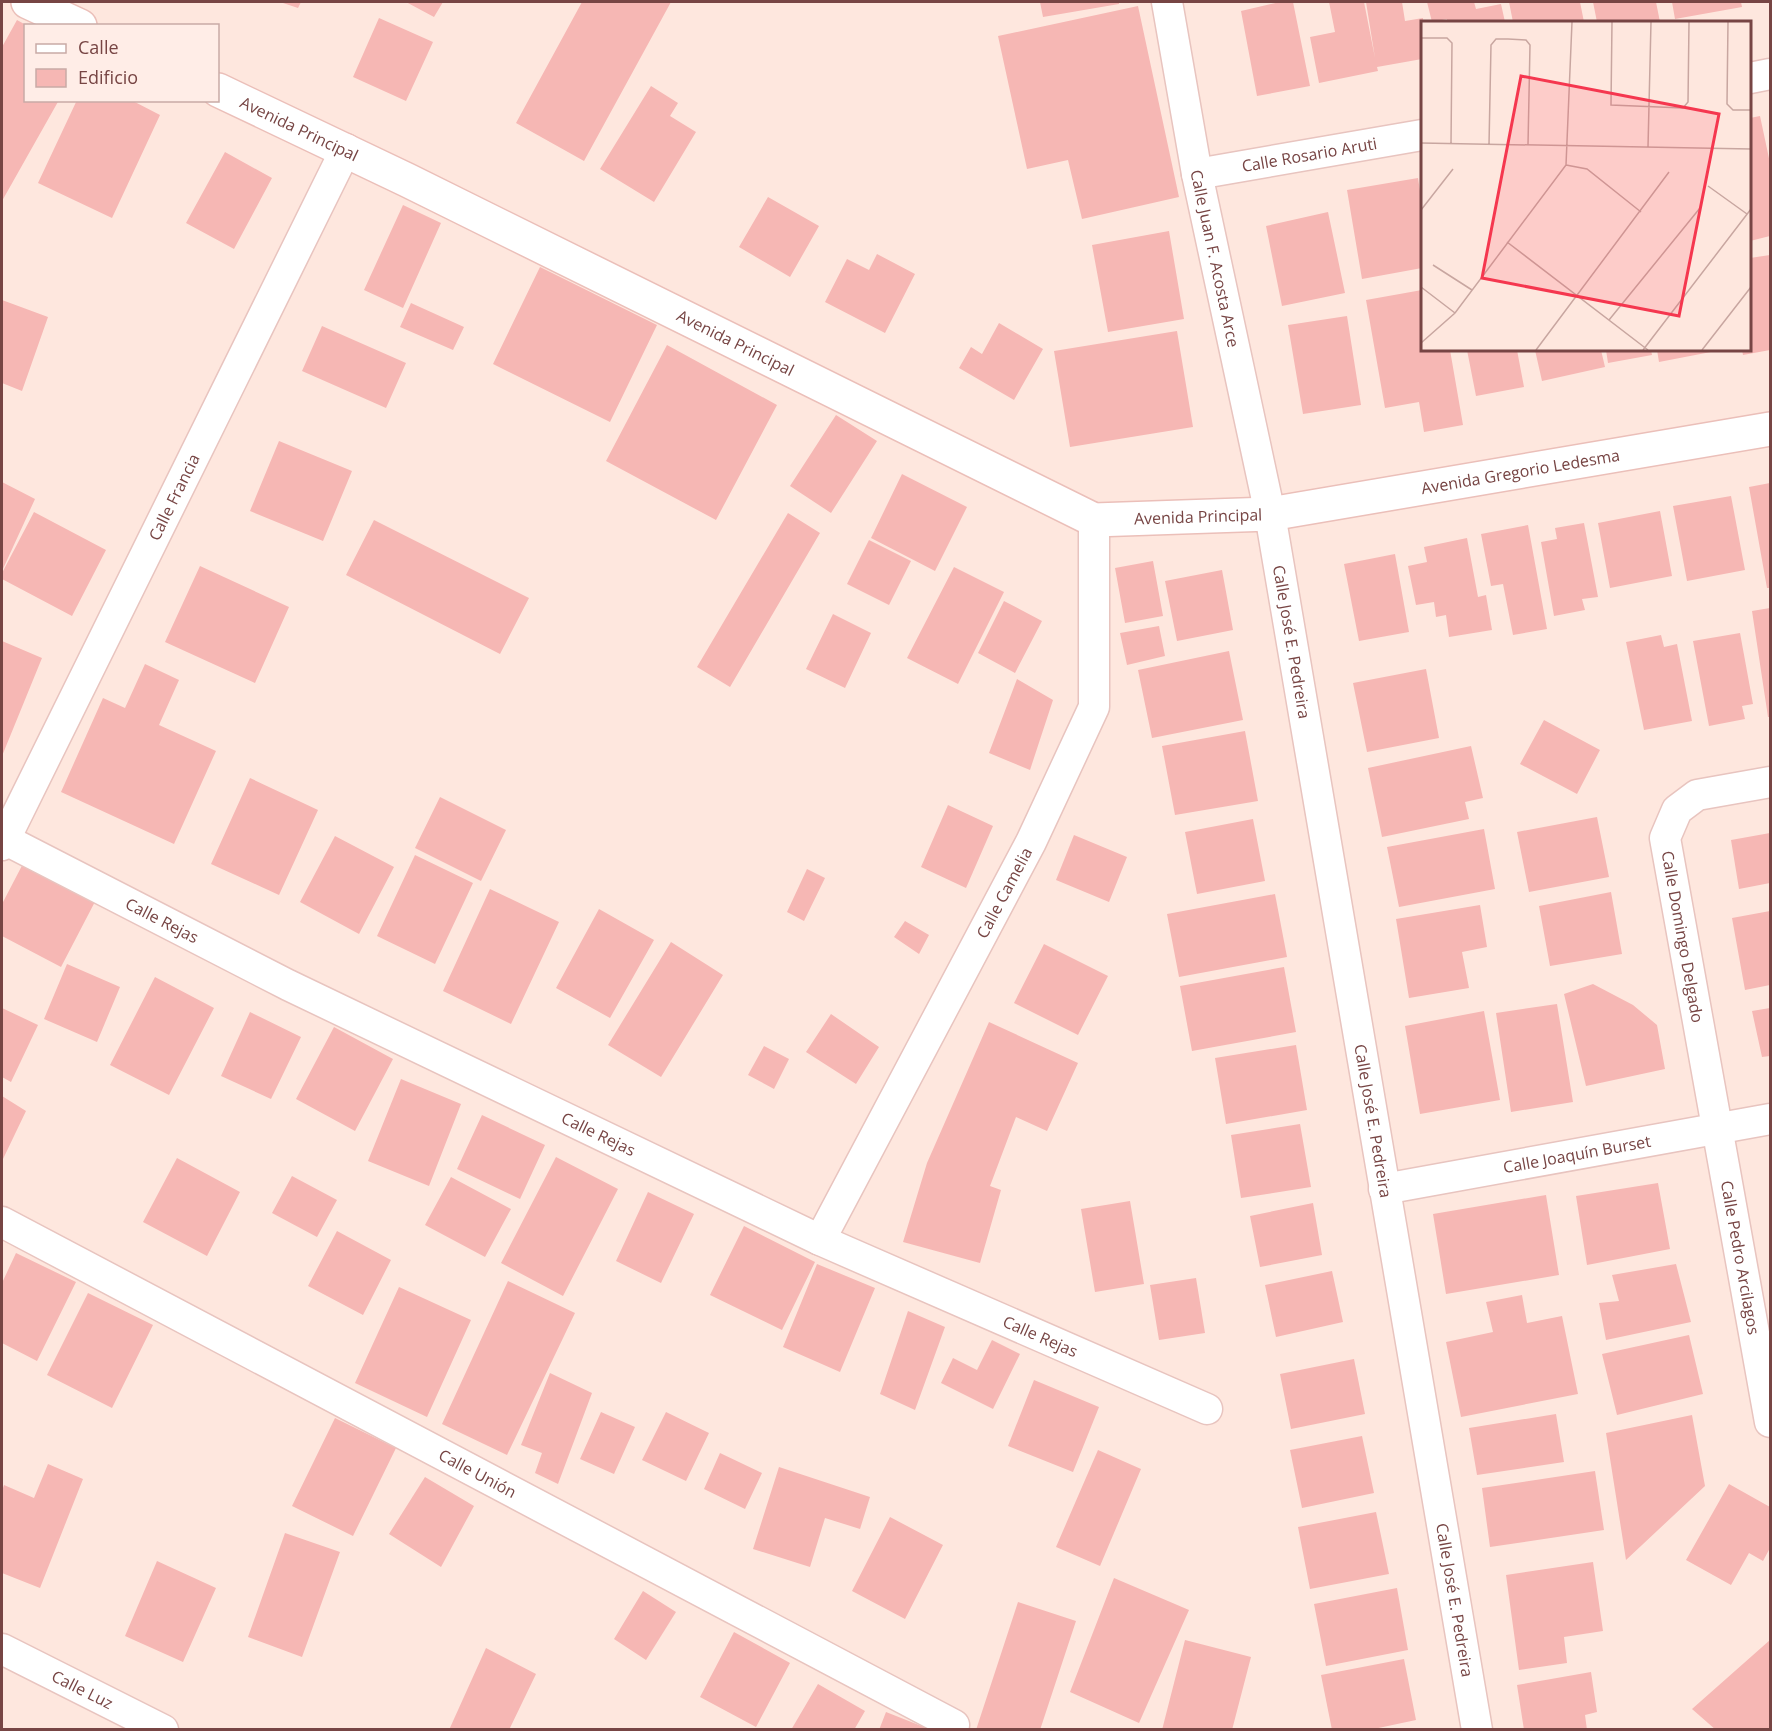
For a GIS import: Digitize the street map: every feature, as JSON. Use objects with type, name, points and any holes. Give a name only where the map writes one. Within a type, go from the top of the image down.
[{"type":"street","points":[[28,2],[76,24]]},
{"type":"street","name":"Calle Juan F. Acosta Arce","points":[[1167,2],[1197,174],[1270,514]]},
{"type":"street","points":[[1751,78],[1770,74]]},
{"type":"street","name":"Avenida Principal","points":[[219,90],[346,149],[1094,520],[1270,514]]},
{"type":"street","name":"Calle Rosario Aruti","points":[[1197,174],[1421,135]]},
{"type":"street","name":"Calle Francia","points":[[2,841],[346,149]]},
{"type":"street","name":"Avenida Gregorio Ledesma","points":[[1270,514],[1770,429]]},
{"type":"street","name":"Calle José E. Pedreira","points":[[1270,514],[1477,1730]]},
{"type":"street","name":"Calle Camelia","points":[[820,1240],[1031,842],[1094,707],[1094,520]]},
{"type":"street","name":"Calle Domingo Delgado","points":[[1717,1128],[1665,838],[1677,810],[1697,795],[1770,782]]},
{"type":"street","name":"Calle Rejas","points":[[2,841],[288,985],[820,1240],[1207,1409]]},
{"type":"street","name":"Calle Joaquín Burset","points":[[1384,1189],[1770,1119]]},
{"type":"street","name":"Calle Pedro Arcilagos","points":[[1717,1128],[1770,1422]]},
{"type":"street","name":"Calle Unión","points":[[2,1222],[954,1725]]},
{"type":"street","name":"Calle Luz","points":[[2,1649],[163,1730]]},
{"type":"building","points":[[280,2],[301,2],[298,8]]},
{"type":"building","points":[[406,2],[443,2],[434,17]]},
{"type":"building","points":[[582,2],[671,2],[584,161],[516,123]]},
{"type":"building","points":[[1040,2],[1119,2],[1119,4],[1043,17]]},
{"type":"building","points":[[1280,2],[1293,2],[1310,86],[1257,96],[1241,11]]},
{"type":"building","points":[[1329,2],[1364,2],[1375,58],[1366,2],[1402,2],[1405,21],[1423,18],[1421,21],[1421,59],[1377,67],[1378,71],[1319,83],[1310,37],[1335,32]]},
{"type":"building","points":[[1427,2],[1474,2],[1476,9],[1501,4],[1505,21],[1447,21],[1447,19],[1432,21]]},
{"type":"building","points":[[1509,2],[1580,2],[1584,21],[1513,21]]},
{"type":"building","points":[[1593,2],[1656,2],[1660,21],[1597,21]]},
{"type":"building","points":[[1672,2],[1741,2],[1742,7],[1675,19]]},
{"type":"building","points":[[1138,6],[1179,197],[1082,219],[1068,160],[1027,169],[998,36]]},
{"type":"building","points":[[379,18],[433,42],[406,101],[353,77]]},
{"type":"building","points":[[17,20],[24,24],[24,102],[58,102],[2,201],[2,47]]},
{"type":"building","points":[[651,86],[678,103],[670,116],[696,132],[654,202],[600,169]]},
{"type":"building","points":[[76,102],[135,102],[160,115],[112,218],[38,183]]},
{"type":"building","points":[[1760,116],[1770,163],[1770,236],[1751,241],[1751,118]]},
{"type":"building","points":[[225,152],[272,178],[234,249],[186,223]]},
{"type":"building","points":[[1418,178],[1421,198],[1421,268],[1362,279],[1347,190]]},
{"type":"building","points":[[768,197],[819,226],[790,277],[739,247]]},
{"type":"building","points":[[403,205],[441,223],[403,308],[364,290]]},
{"type":"building","points":[[1328,212],[1345,293],[1282,306],[1266,226]]},
{"type":"building","points":[[1169,231],[1184,319],[1108,332],[1092,245]]},
{"type":"building","points":[[877,254],[915,274],[885,333],[825,302],[847,259],[869,270]]},
{"type":"building","points":[[1770,255],[1770,350],[1743,355],[1742,351],[1751,351],[1751,258]]},
{"type":"building","points":[[540,267],[657,325],[610,422],[493,364]]},
{"type":"building","points":[[1421,290],[1421,351],[1450,351],[1463,425],[1424,432],[1419,402],[1385,408],[1366,300]]},
{"type":"building","points":[[2,300],[48,317],[22,391],[2,383]]},
{"type":"building","points":[[411,303],[464,327],[453,350],[400,327]]},
{"type":"building","points":[[1347,316],[1361,405],[1303,414],[1288,325]]},
{"type":"building","points":[[999,323],[1043,349],[1014,400],[959,368],[971,347],[982,354]]},
{"type":"building","points":[[322,326],[406,363],[386,408],[302,371]]},
{"type":"building","points":[[1177,331],[1193,427],[1070,447],[1054,351]]},
{"type":"building","points":[[667,345],[777,405],[716,520],[606,461]]},
{"type":"building","points":[[1467,351],[1517,351],[1524,387],[1476,396]]},
{"type":"building","points":[[1535,351],[1601,351],[1605,367],[1542,381]]},
{"type":"building","points":[[1606,351],[1651,351],[1652,355],[1608,363]]},
{"type":"building","points":[[1657,351],[1716,351],[1659,362]]},
{"type":"building","points":[[836,415],[877,441],[831,513],[790,486]]},
{"type":"building","points":[[279,441],[352,471],[323,541],[250,511]]},
{"type":"building","points":[[902,474],[967,507],[935,571],[871,538]]},
{"type":"building","points":[[2,482],[35,499],[2,571]]},
{"type":"building","points":[[1770,483],[1770,588],[1767,588],[1749,487]]},
{"type":"building","points":[[1731,496],[1745,570],[1687,581],[1673,506]]},
{"type":"building","points":[[1660,511],[1672,576],[1610,588],[1598,523]]},
{"type":"building","points":[[34,512],[106,550],[72,616],[2,579],[2,573]]},
{"type":"building","points":[[788,513],[820,533],[730,687],[697,667]]},
{"type":"building","points":[[374,520],[529,598],[500,654],[346,575]]},
{"type":"building","points":[[1584,523],[1598,597],[1582,599],[1585,610],[1554,616],[1541,542],[1557,539],[1555,528]]},
{"type":"building","points":[[1528,525],[1547,629],[1513,635],[1503,584],[1491,586],[1481,534]]},
{"type":"building","points":[[1467,538],[1478,597],[1486,595],[1492,630],[1449,637],[1446,615],[1436,617],[1434,602],[1416,605],[1408,566],[1427,562],[1424,547]]},
{"type":"building","points":[[869,540],[911,561],[889,605],[847,584]]},
{"type":"building","points":[[1395,554],[1409,632],[1359,641],[1344,564]]},
{"type":"building","points":[[1153,561],[1163,616],[1125,623],[1115,568]]},
{"type":"building","points":[[200,566],[289,607],[255,683],[165,642]]},
{"type":"building","points":[[954,567],[1004,592],[958,684],[907,658]]},
{"type":"building","points":[[1222,570],[1233,630],[1177,641],[1165,581]]},
{"type":"building","points":[[1004,601],[1042,621],[1015,673],[978,653]]},
{"type":"building","points":[[1770,608],[1770,717],[1768,717],[1752,611]]},
{"type":"building","points":[[833,614],[871,633],[845,688],[806,669]]},
{"type":"building","points":[[1159,626],[1165,656],[1127,665],[1120,633]]},
{"type":"building","points":[[1740,633],[1753,704],[1742,706],[1745,719],[1709,726],[1693,641]]},
{"type":"building","points":[[1661,635],[1664,647],[1677,644],[1692,721],[1644,730],[1626,642]]},
{"type":"building","points":[[2,641],[42,658],[2,756]]},
{"type":"building","points":[[1229,651],[1243,720],[1152,738],[1138,670]]},
{"type":"building","points":[[145,664],[179,680],[159,725],[216,751],[174,844],[61,792],[103,698],[125,708]]},
{"type":"building","points":[[1426,669],[1439,738],[1367,752],[1353,683]]},
{"type":"building","points":[[1017,679],[1053,700],[1030,770],[989,753]]},
{"type":"building","points":[[1544,720],[1600,750],[1577,794],[1520,764]]},
{"type":"building","points":[[1245,731],[1258,801],[1175,815],[1162,746]]},
{"type":"building","points":[[1471,746],[1483,798],[1465,802],[1469,819],[1382,837],[1368,768]]},
{"type":"building","points":[[250,778],[318,810],[279,895],[211,864]]},
{"type":"building","points":[[440,797],[506,830],[481,881],[415,848]]},
{"type":"building","points":[[948,805],[993,826],[966,888],[921,867]]},
{"type":"building","points":[[1597,817],[1609,877],[1529,892],[1517,832]]},
{"type":"building","points":[[1253,819],[1265,881],[1197,894],[1185,832]]},
{"type":"building","points":[[1484,829],[1495,889],[1399,907],[1387,847]]},
{"type":"building","points":[[1770,833],[1770,883],[1739,889],[1731,840]]},
{"type":"building","points":[[1074,835],[1127,857],[1109,902],[1056,880]]},
{"type":"building","points":[[335,836],[394,867],[359,934],[300,902]]},
{"type":"building","points":[[415,855],[473,883],[435,964],[377,936]]},
{"type":"building","points":[[27,856],[99,894],[61,967],[2,936],[2,904]]},
{"type":"building","points":[[807,869],[825,878],[804,921],[787,912]]},
{"type":"building","points":[[490,889],[559,922],[511,1024],[443,991]]},
{"type":"building","points":[[1611,892],[1622,954],[1550,966],[1539,906]]},
{"type":"building","points":[[1275,894],[1287,957],[1179,977],[1167,914]]},
{"type":"building","points":[[1480,905],[1487,947],[1462,952],[1469,988],[1409,998],[1396,919]]},
{"type":"building","points":[[599,909],[654,940],[610,1018],[556,988]]},
{"type":"building","points":[[1770,911],[1770,985],[1745,990],[1732,918]]},
{"type":"building","points":[[905,921],[929,935],[919,954],[894,937]]},
{"type":"building","points":[[671,942],[723,975],[661,1077],[608,1045]]},
{"type":"building","points":[[1044,944],[1108,976],[1078,1035],[1014,1003]]},
{"type":"building","points":[[67,964],[120,987],[97,1042],[44,1019]]},
{"type":"building","points":[[1284,967],[1296,1032],[1192,1051],[1180,986]]},
{"type":"building","points":[[155,977],[214,1008],[169,1095],[110,1065]]},
{"type":"building","points":[[1593,984],[1633,1005],[1657,1025],[1665,1069],[1586,1086],[1564,994]]},
{"type":"building","points":[[1557,1004],[1573,1102],[1511,1112],[1496,1013]]},
{"type":"building","points":[[2,1008],[38,1025],[11,1082],[2,1077]]},
{"type":"building","points":[[1770,1008],[1770,1056],[1762,1057],[1752,1011]]},
{"type":"building","points":[[1484,1011],[1500,1100],[1420,1114],[1405,1026]]},
{"type":"building","points":[[250,1012],[301,1037],[271,1099],[221,1076]]},
{"type":"building","points":[[831,1014],[879,1047],[856,1084],[806,1052]]},
{"type":"building","points":[[989,1022],[1078,1063],[1047,1131],[1016,1117],[990,1186],[1001,1190],[980,1263],[903,1242],[927,1163]]},
{"type":"building","points":[[334,1027],[393,1059],[355,1131],[296,1099]]},
{"type":"building","points":[[1296,1045],[1307,1110],[1226,1124],[1215,1058]]},
{"type":"building","points":[[764,1046],[789,1059],[774,1089],[748,1075]]},
{"type":"building","points":[[401,1079],[461,1104],[429,1186],[368,1161]]},
{"type":"building","points":[[2,1096],[26,1111],[3,1159],[2,1158]]},
{"type":"building","points":[[482,1115],[545,1145],[520,1199],[457,1169]]},
{"type":"building","points":[[1300,1124],[1311,1187],[1241,1198],[1231,1135]]},
{"type":"building","points":[[556,1157],[618,1189],[563,1296],[501,1263]]},
{"type":"building","points":[[177,1158],[240,1192],[207,1256],[143,1222]]},
{"type":"building","points":[[292,1176],[337,1200],[317,1237],[272,1213]]},
{"type":"building","points":[[451,1177],[511,1209],[485,1257],[425,1225]]},
{"type":"building","points":[[1658,1183],[1670,1249],[1587,1265],[1576,1196]]},
{"type":"building","points":[[648,1192],[694,1214],[661,1283],[616,1261]]},
{"type":"building","points":[[1546,1195],[1559,1275],[1446,1294],[1433,1214]]},
{"type":"building","points":[[1130,1201],[1144,1284],[1095,1292],[1081,1209]]},
{"type":"building","points":[[1313,1203],[1322,1255],[1260,1267],[1250,1216]]},
{"type":"building","points":[[744,1226],[815,1262],[782,1330],[710,1295]]},
{"type":"building","points":[[337,1231],[391,1260],[363,1315],[308,1286]]},
{"type":"building","points":[[16,1253],[76,1282],[37,1361],[2,1343],[2,1283]]},
{"type":"building","points":[[817,1264],[875,1288],[840,1372],[783,1347]]},
{"type":"building","points":[[1676,1264],[1691,1322],[1606,1340],[1599,1303],[1619,1301],[1612,1275]]},
{"type":"building","points":[[1332,1271],[1343,1322],[1276,1337],[1265,1285]]},
{"type":"building","points":[[1196,1278],[1205,1333],[1159,1340],[1150,1285]]},
{"type":"building","points":[[508,1281],[575,1313],[507,1455],[442,1424]]},
{"type":"building","points":[[399,1287],[471,1320],[427,1417],[355,1383]]},
{"type":"building","points":[[88,1293],[153,1325],[112,1408],[47,1375]]},
{"type":"building","points":[[1522,1295],[1527,1323],[1562,1316],[1578,1394],[1461,1417],[1446,1342],[1493,1332],[1486,1302]]},
{"type":"building","points":[[908,1311],[945,1327],[915,1410],[880,1394]]},
{"type":"building","points":[[1689,1335],[1703,1394],[1617,1415],[1602,1354]]},
{"type":"building","points":[[992,1340],[1020,1354],[993,1409],[941,1383],[953,1358],[977,1370]]},
{"type":"building","points":[[1354,1359],[1365,1414],[1291,1429],[1280,1374]]},
{"type":"building","points":[[550,1373],[592,1393],[558,1484],[535,1473],[542,1453],[521,1445]]},
{"type":"building","points":[[1034,1380],[1099,1407],[1073,1472],[1008,1446]]},
{"type":"building","points":[[601,1412],[635,1427],[614,1474],[580,1459]]},
{"type":"building","points":[[666,1412],[709,1433],[686,1481],[642,1460]]},
{"type":"building","points":[[1556,1414],[1564,1462],[1477,1475],[1469,1428]]},
{"type":"building","points":[[1692,1415],[1705,1486],[1626,1560],[1606,1433]]},
{"type":"building","points":[[335,1418],[396,1448],[353,1536],[292,1506]]},
{"type":"building","points":[[1362,1436],[1374,1493],[1302,1508],[1290,1450]]},
{"type":"building","points":[[1098,1450],[1141,1469],[1100,1566],[1056,1547]]},
{"type":"building","points":[[720,1453],[762,1473],[745,1509],[704,1489]]},
{"type":"building","points":[[48,1464],[83,1479],[40,1588],[2,1573],[2,1491],[4,1485],[34,1498]]},
{"type":"building","points":[[779,1467],[870,1497],[860,1529],[825,1518],[810,1567],[753,1549]]},
{"type":"building","points":[[1595,1471],[1604,1530],[1490,1547],[1482,1488]]},
{"type":"building","points":[[425,1477],[474,1506],[441,1567],[389,1534]]},
{"type":"building","points":[[1729,1484],[1770,1507],[1770,1548],[1763,1561],[1749,1553],[1731,1585],[1686,1560]]},
{"type":"building","points":[[1376,1512],[1389,1574],[1310,1589],[1298,1527]]},
{"type":"building","points":[[890,1517],[943,1545],[905,1619],[852,1591]]},
{"type":"building","points":[[285,1533],[340,1552],[302,1657],[248,1637]]},
{"type":"building","points":[[157,1561],[216,1588],[183,1662],[125,1636]]},
{"type":"building","points":[[1593,1562],[1603,1631],[1564,1637],[1567,1663],[1519,1670],[1506,1575]]},
{"type":"building","points":[[1114,1578],[1189,1610],[1139,1723],[1070,1692]]},
{"type":"building","points":[[1397,1588],[1408,1650],[1326,1666],[1314,1604]]},
{"type":"building","points":[[643,1591],[676,1612],[646,1660],[614,1639]]},
{"type":"building","points":[[1018,1602],[1076,1621],[1040,1730],[976,1730]]},
{"type":"building","points":[[734,1632],[790,1663],[756,1727],[700,1697]]},
{"type":"building","points":[[1185,1640],[1251,1657],[1232,1730],[1162,1730]]},
{"type":"building","points":[[1770,1640],[1770,1730],[1716,1730],[1692,1709]]},
{"type":"building","points":[[486,1648],[536,1674],[509,1730],[449,1730]]},
{"type":"building","points":[[1404,1659],[1416,1720],[1369,1730],[1332,1730],[1321,1675]]},
{"type":"building","points":[[1591,1672],[1597,1712],[1585,1715],[1587,1730],[1524,1730],[1517,1685]]},
{"type":"building","points":[[818,1684],[865,1711],[854,1730],[791,1730]]},
{"type":"building","points":[[886,1712],[929,1729],[929,1730],[879,1730]]}]
